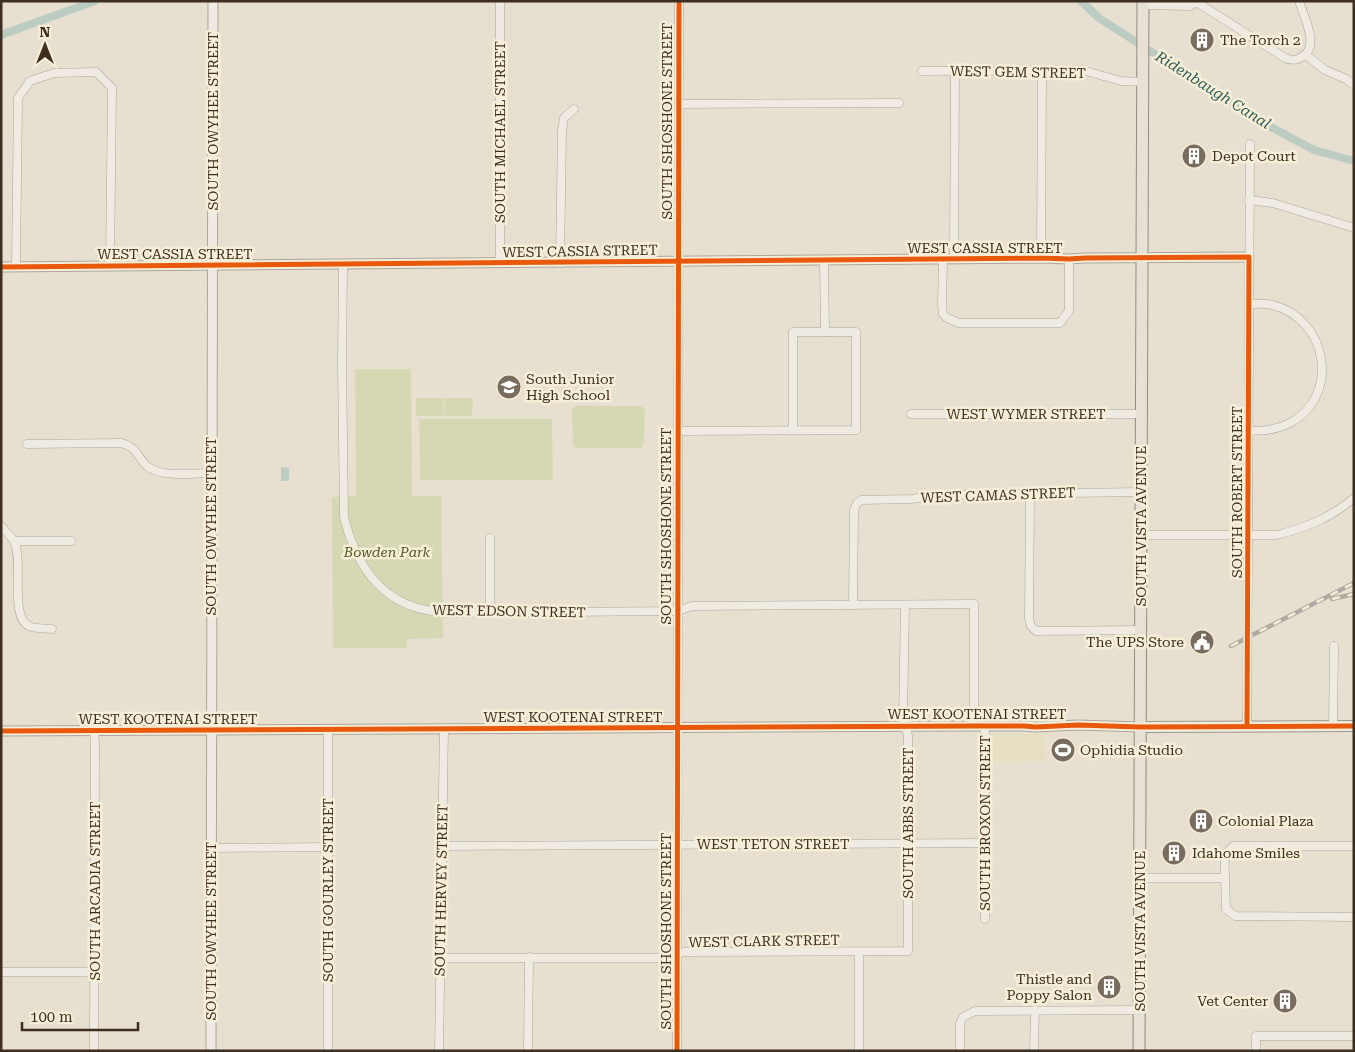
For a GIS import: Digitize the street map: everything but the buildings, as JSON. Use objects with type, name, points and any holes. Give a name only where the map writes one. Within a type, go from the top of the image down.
[{"type":"main road","name":"SOUTH VISTA AVENUE","points":[[1139,1051],[1143,3]]},
{"type":"main road","name":"WEST KOOTENAI STREET","points":[[1140,727],[1354,726]]},
{"type":"street","name":"SOUTH OWYHEE STREET","points":[[211,1051],[213,1]]},
{"type":"street","name":"SOUTH MICHAEL STREET","points":[[500,1],[500,263]]},
{"type":"street","name":"SOUTH SHOSHONE STREET","points":[[676,1051],[679,1]]},
{"type":"street","points":[[1143,3],[1190,6],[1199,2],[1285,58],[1297,60],[1306,55],[1310,49],[1311,36],[1298,1]]},
{"type":"street","points":[[1306,55],[1325,70],[1346,79],[1354,86]]},
{"type":"street","points":[[954,258],[955,70]]},
{"type":"street","points":[[1041,258],[1042,70]]},
{"type":"street","name":"WEST GEM STREET","points":[[922,71],[1082,70],[1121,81],[1142,82]]},
{"type":"street","points":[[16,266],[18,98],[30,81],[54,72],[96,72],[112,88],[110,266]]},
{"type":"street","points":[[679,104],[899,103]]},
{"type":"street","points":[[560,263],[562,131],[564,118],[574,109]]},
{"type":"street","name":"SOUTH ROBERT STREET","points":[[1247,726],[1250,144]]},
{"type":"street","points":[[1249,200],[1273,203],[1354,228]]},
{"type":"street","name":"WEST CASSIA STREET","points":[[1,266],[1249,257]]},
{"type":"street","points":[[943,259],[943,314],[947,318],[959,323],[994,324],[1060,323],[1069,311],[1069,259]]},
{"type":"street","points":[[824,260],[824,332]]},
{"type":"street","name":"WEST EDSON STREET","points":[[343,264],[344,516],[349,538],[369,576],[394,596],[418,608],[445,613],[678,611],[692,606],[974,604]]},
{"type":"street","points":[[1248,431],[1269,431],[1290,423],[1307,409],[1318,390],[1322,368],[1319,346],[1308,327],[1292,312],[1271,304],[1249,304]]},
{"type":"street","points":[[678,431],[856,430],[856,332],[793,332],[793,430]]},
{"type":"street","name":"WEST WYMER STREET","points":[[911,414],[1141,414]]},
{"type":"street","points":[[27,444],[122,443],[130,446],[137,452],[151,470],[160,473],[211,473]]},
{"type":"street","name":"WEST CAMAS STREET","points":[[853,605],[854,510],[856,503],[866,499],[911,499],[940,494],[1141,492]]},
{"type":"street","points":[[1030,493],[1029,620],[1031,626],[1036,631],[1141,630]]},
{"type":"street","points":[[1141,535],[1277,535],[1314,524],[1330,516],[1354,498]]},
{"type":"street","points":[[1,526],[14,541],[18,564],[19,612],[22,621],[29,627],[52,629]]},
{"type":"street","points":[[490,538],[490,612]]},
{"type":"street","points":[[14,541],[71,541]]},
{"type":"street","name":"SOUTH BROXON STREET","points":[[974,604],[974,726]]},
{"type":"street","name":"SOUTH ABBS STREET","points":[[906,605],[903,719],[908,736],[908,951]]},
{"type":"street","points":[[1333,726],[1334,646]]},
{"type":"street","name":"WEST KOOTENAI STREET","points":[[1,731],[905,726],[1024,726],[1036,728],[1078,724],[1140,727]]},
{"type":"street","name":"SOUTH BROXON STREET","points":[[985,726],[985,919]]},
{"type":"street","name":"SOUTH HERVEY STREET","points":[[439,1051],[444,728]]},
{"type":"street","name":"SOUTH GOURLEY STREET","points":[[328,729],[328,1051]]},
{"type":"street","name":"SOUTH ARCADIA STREET","points":[[94,730],[94,1051]]},
{"type":"street","name":"WEST TETON STREET","points":[[442,846],[984,843]]},
{"type":"street","points":[[1354,846],[1233,846],[1227,851],[1225,858],[1226,909],[1235,916],[1354,917]]},
{"type":"street","points":[[211,848],[328,847]]},
{"type":"street","points":[[1140,878],[1225,878]]},
{"type":"street","name":"WEST CLARK STREET","points":[[440,958],[665,958],[677,956],[684,952],[908,951]]},
{"type":"street","points":[[859,952],[859,1051]]},
{"type":"street","points":[[528,1051],[530,958]]},
{"type":"street","points":[[1,972],[94,972]]},
{"type":"street","points":[[1034,1051],[1035,1010]]},
{"type":"street","points":[[960,1051],[960,1023],[963,1017],[975,1011],[1139,1010]]},
{"type":"street","points":[[1256,1051],[1256,1036],[1354,1036]]},
{"type":"shaded area","points":[[281,467],[289,468],[289,481],[281,481]]},
{"type":"shaded area","points":[[990,734],[1044,734],[1045,761],[988,762],[988,737]]},
{"type":"green space","name":"Bowden Park","points":[[355,369],[411,369],[412,496],[441,496],[443,638],[407,639],[407,648],[333,648],[332,497],[356,496]]},
{"type":"green space","points":[[416,398],[443,398],[444,416],[416,416]]},
{"type":"green space","points":[[444,398],[473,398],[472,416],[445,416]]},
{"type":"green space","points":[[576,406],[641,406],[645,410],[644,444],[641,448],[576,448],[573,445],[572,409]]},
{"type":"green space","points":[[419,419],[552,419],[553,480],[420,480]]},
{"type":"waterway","name":"Ridenbaugh Canal","points":[[1,35],[95,1]]},
{"type":"waterway","name":"Ridenbaugh Canal","points":[[1081,1],[1099,18],[1254,118],[1314,150],[1354,161]]},
{"type":"railway","points":[[1231,646],[1354,583]]},
{"type":"railway","points":[[1332,599],[1354,594]]},
{"type":"cycle path","points":[[677,1051],[679,1]]},
{"type":"cycle path","points":[[1,267],[1249,257],[1247,726]]},
{"type":"cycle path","points":[[1,731],[1036,727],[1078,725],[1140,727],[1354,726]]},
{"type":"place","name":"The Torch 2","points":[[1202,40]]},
{"type":"place","name":"Depot Court","points":[[1194,156]]},
{"type":"place","name":"South Junior High School","points":[[509,387]]},
{"type":"place","name":"The UPS Store","points":[[1202,642]]},
{"type":"place","name":"Ophidia Studio","points":[[1063,750]]},
{"type":"place","name":"Colonial Plaza","points":[[1201,821]]},
{"type":"place","name":"Idahome Smiles","points":[[1174,853]]},
{"type":"place","name":"Thistle and Poppy Salon","points":[[1109,987]]},
{"type":"place","name":"Vet Center","points":[[1285,1001]]}]
